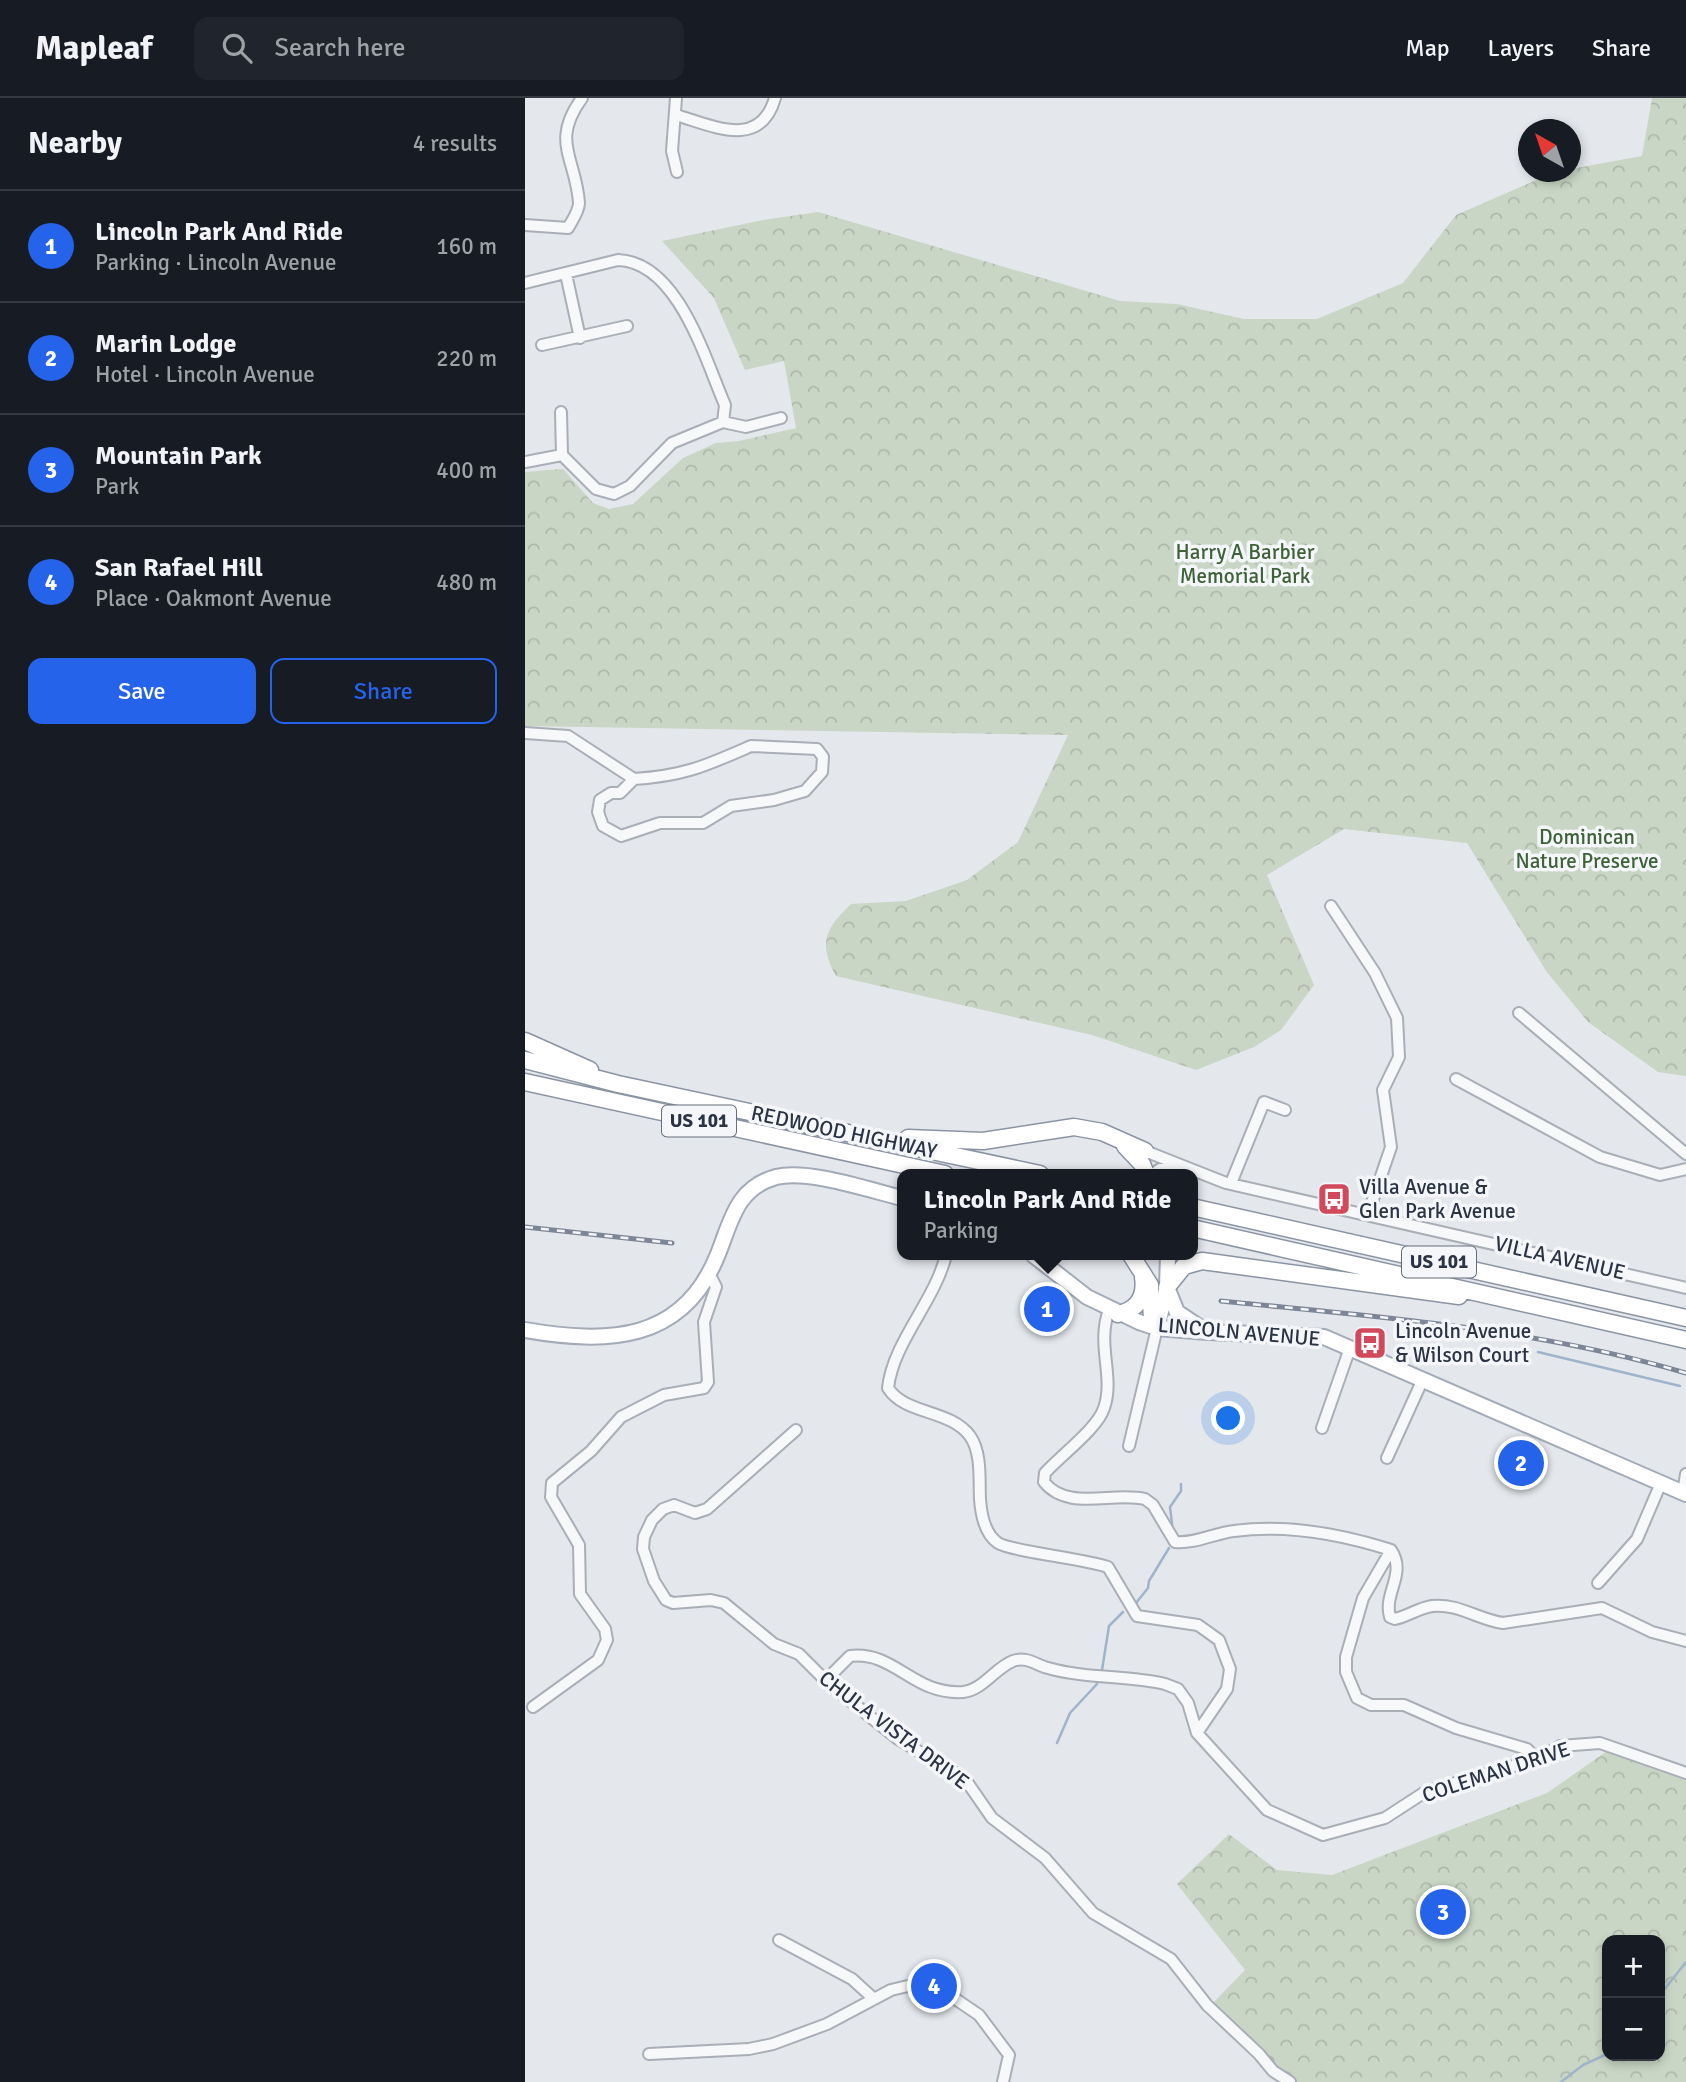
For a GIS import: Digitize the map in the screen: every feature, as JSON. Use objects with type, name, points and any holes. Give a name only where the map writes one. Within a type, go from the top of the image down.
[{"type":"highway","points":[[525,1041],[618,1084]]},
{"type":"highway","name":"REDWOOD HIGHWAY","points":[[525,1060],[618,1084],[1017,1169]]},
{"type":"highway","name":"REDWOOD HIGHWAY","points":[[525,1082],[921,1169]]},
{"type":"highway","points":[[864,1136],[983,1141],[1074,1127],[1116,1137],[1145,1151]]},
{"type":"highway","points":[[1116,1137],[1144,1169]]},
{"type":"highway","points":[[874,1159],[901,1169]]},
{"type":"highway","name":"US 101","points":[[1198,1208],[1686,1318]]},
{"type":"highway","name":"US 101","points":[[1198,1229],[1686,1340]]},
{"type":"highway","points":[[1114,1312],[1133,1309],[1142,1298],[1144,1285],[1136,1261]]},
{"type":"highway","points":[[1136,1261],[1152,1290],[1152,1318],[1157,1328]]},
{"type":"highway","points":[[1167,1287],[1184,1266],[1202,1261],[1306,1273],[1418,1292],[1521,1301]]},
{"type":"main road","points":[[525,1330],[585,1337],[641,1332],[658,1326],[675,1315],[694,1295],[709,1273],[740,1201],[754,1187],[774,1178],[801,1176],[897,1197]]},
{"type":"main road","name":"LINCOLN AVENUE","points":[[1039,1260],[1073,1288],[1114,1312],[1157,1328],[1324,1337],[1684,1493]]},
{"type":"main road","points":[[1157,1328],[1167,1287],[1168,1260]]},
{"type":"main road","points":[[1167,1287],[1177,1312],[1209,1332]]},
{"type":"street","points":[[525,225],[568,228],[579,206],[565,148],[569,116],[582,98]]},
{"type":"street","points":[[676,98],[672,151],[677,172]]},
{"type":"street","points":[[676,115],[732,132],[761,124],[770,114],[775,98]]},
{"type":"street","points":[[525,283],[618,260],[634,261],[646,266],[685,310],[725,405],[723,422]]},
{"type":"street","points":[[566,274],[580,338]]},
{"type":"street","points":[[542,345],[627,326]]},
{"type":"street","points":[[561,412],[562,455],[596,489],[614,494],[629,486],[672,443],[723,422],[747,427],[781,418]]},
{"type":"street","points":[[525,462],[562,455]]},
{"type":"street","points":[[525,733],[568,736],[633,779],[682,774],[751,746],[807,747],[817,749],[824,757],[821,772],[804,791],[731,806],[703,823],[675,821],[621,835],[611,833],[603,826],[598,812],[599,802],[611,793],[619,793],[633,779]]},
{"type":"street","points":[[1331,906],[1375,973],[1397,1018],[1399,1057],[1383,1090],[1391,1147],[1367,1214]]},
{"type":"street","points":[[1519,1013],[1686,1154]]},
{"type":"street","points":[[1456,1079],[1600,1157],[1660,1175],[1686,1169]]},
{"type":"street","points":[[1231,1184],[1264,1102],[1285,1110]]},
{"type":"street","name":"VILLA AVENUE","points":[[1145,1151],[1186,1169]]},
{"type":"street","name":"VILLA AVENUE","points":[[1198,1173],[1231,1184],[1686,1288]]},
{"type":"street","points":[[944,1260],[929,1301],[893,1364],[888,1388],[894,1398],[956,1423],[970,1436],[977,1453],[981,1507],[986,1529],[999,1544],[1090,1560],[1108,1567],[1137,1616],[1198,1625],[1219,1640],[1230,1669],[1227,1689],[1197,1733]]},
{"type":"street","points":[[533,1707],[597,1660],[607,1640],[605,1629],[580,1594],[579,1545],[551,1497],[552,1483],[591,1451],[621,1417],[664,1395],[704,1388],[708,1382],[704,1322],[716,1287],[709,1273]]},
{"type":"street","points":[[1114,1312],[1103,1336],[1107,1378],[1104,1409],[1045,1473],[1044,1482],[1051,1492],[1086,1499],[1145,1499],[1153,1505],[1175,1542],[1231,1531],[1280,1529],[1367,1542],[1391,1550],[1397,1560],[1398,1571],[1388,1610],[1395,1619],[1432,1606],[1462,1609],[1503,1623],[1534,1621],[1552,1613],[1602,1608],[1652,1632],[1686,1641]]},
{"type":"street","points":[[1129,1446],[1157,1328]]},
{"type":"street","points":[[1322,1428],[1350,1348]]},
{"type":"street","points":[[1387,1458],[1423,1379]]},
{"type":"street","name":"CHULA VISTA DRIVE","points":[[796,1430],[707,1509],[695,1513],[674,1505],[657,1513],[647,1529],[643,1549],[654,1581],[666,1600],[673,1603],[711,1600],[724,1603],[774,1644],[799,1654],[829,1684],[898,1739],[965,1779],[992,1818],[1045,1858],[1093,1913],[1171,1959],[1207,2004],[1273,2071],[1290,2082]]},
{"type":"street","points":[[1684,1493],[1686,1474]]},
{"type":"street","points":[[1598,1583],[1637,1539],[1661,1483]]},
{"type":"street","points":[[1391,1550],[1363,1598],[1346,1657],[1346,1672],[1357,1698],[1371,1705],[1404,1705],[1456,1728],[1527,1748],[1537,1759]]},
{"type":"street","name":"COLEMAN DRIVE","points":[[829,1684],[834,1672],[850,1656],[870,1654],[923,1687],[964,1692],[978,1687],[1014,1661],[1029,1660],[1048,1668],[1154,1681],[1178,1689],[1188,1703],[1197,1733],[1243,1780],[1267,1810],[1323,1835],[1385,1818],[1425,1792],[1537,1759],[1560,1746],[1600,1743],[1686,1773]]},
{"type":"street","points":[[779,1940],[852,1979],[874,1999]]},
{"type":"street","points":[[649,2054],[749,2049],[773,2045],[827,2024],[891,1990],[912,1984],[951,1996],[979,2015],[1001,2040],[1009,2054],[1003,2082]]},
{"type":"green space","name":"Harry A Barbier Memorial Park","points":[[1652,98],[1686,98],[1686,1076],[1658,1072],[1588,1022],[1546,971],[1467,843],[1344,829],[1267,875],[1314,985],[1281,1030],[1254,1047],[1196,1070],[1092,1035],[836,976],[830,964],[827,937],[835,921],[851,904],[906,901],[967,880],[1018,842],[1068,735],[525,726],[525,472],[563,469],[593,503],[609,509],[633,504],[683,458],[716,443],[739,441],[796,428],[784,361],[745,370],[714,298],[662,241],[763,220],[818,212],[1120,301],[1177,304],[1244,319],[1317,319],[1403,283],[1456,215],[1532,182],[1581,182],[1581,167],[1642,156]]},
{"type":"green space","points":[[1610,1749],[1686,1776],[1686,2082],[1289,2082],[1212,2004],[1245,1970],[1177,1884],[1229,1834],[1277,1870],[1332,1875],[1547,1793]]},
{"type":"waterway","points":[[1538,1352],[1680,1386]]},
{"type":"waterway","points":[[1173,1532],[1170,1507],[1181,1491],[1181,1484]]},
{"type":"waterway","points":[[1136,1603],[1148,1588],[1149,1581],[1169,1548]]},
{"type":"waterway","points":[[1102,1670],[1109,1626],[1123,1612]]},
{"type":"waterway","points":[[1057,1743],[1070,1713],[1097,1684]]},
{"type":"waterway","points":[[1665,1989],[1686,1962]]},
{"type":"waterway","points":[[1561,2082],[1583,2065],[1602,2056]]},
{"type":"railway","points":[[525,1227],[672,1243]]},
{"type":"railway","points":[[1221,1301],[1455,1326],[1571,1345],[1686,1373]]},
{"type":"place","name":"Villa Avenue & Glen Park Avenue","points":[[1334,1199]]},
{"type":"place","name":"Lincoln Park And Ride","points":[[1047,1309]]},
{"type":"place","name":"Lincoln Avenue & Wilson Court","points":[[1370,1343]]},
{"type":"place","name":"Marin Lodge","points":[[1521,1463]]},
{"type":"place","name":"Mountain Park","points":[[1443,1912]]},
{"type":"place","name":"San Rafael Hill","points":[[934,1986]]},
{"type":"park label","name":"Dominican Nature Preserve","points":[[1587,849]]}]
